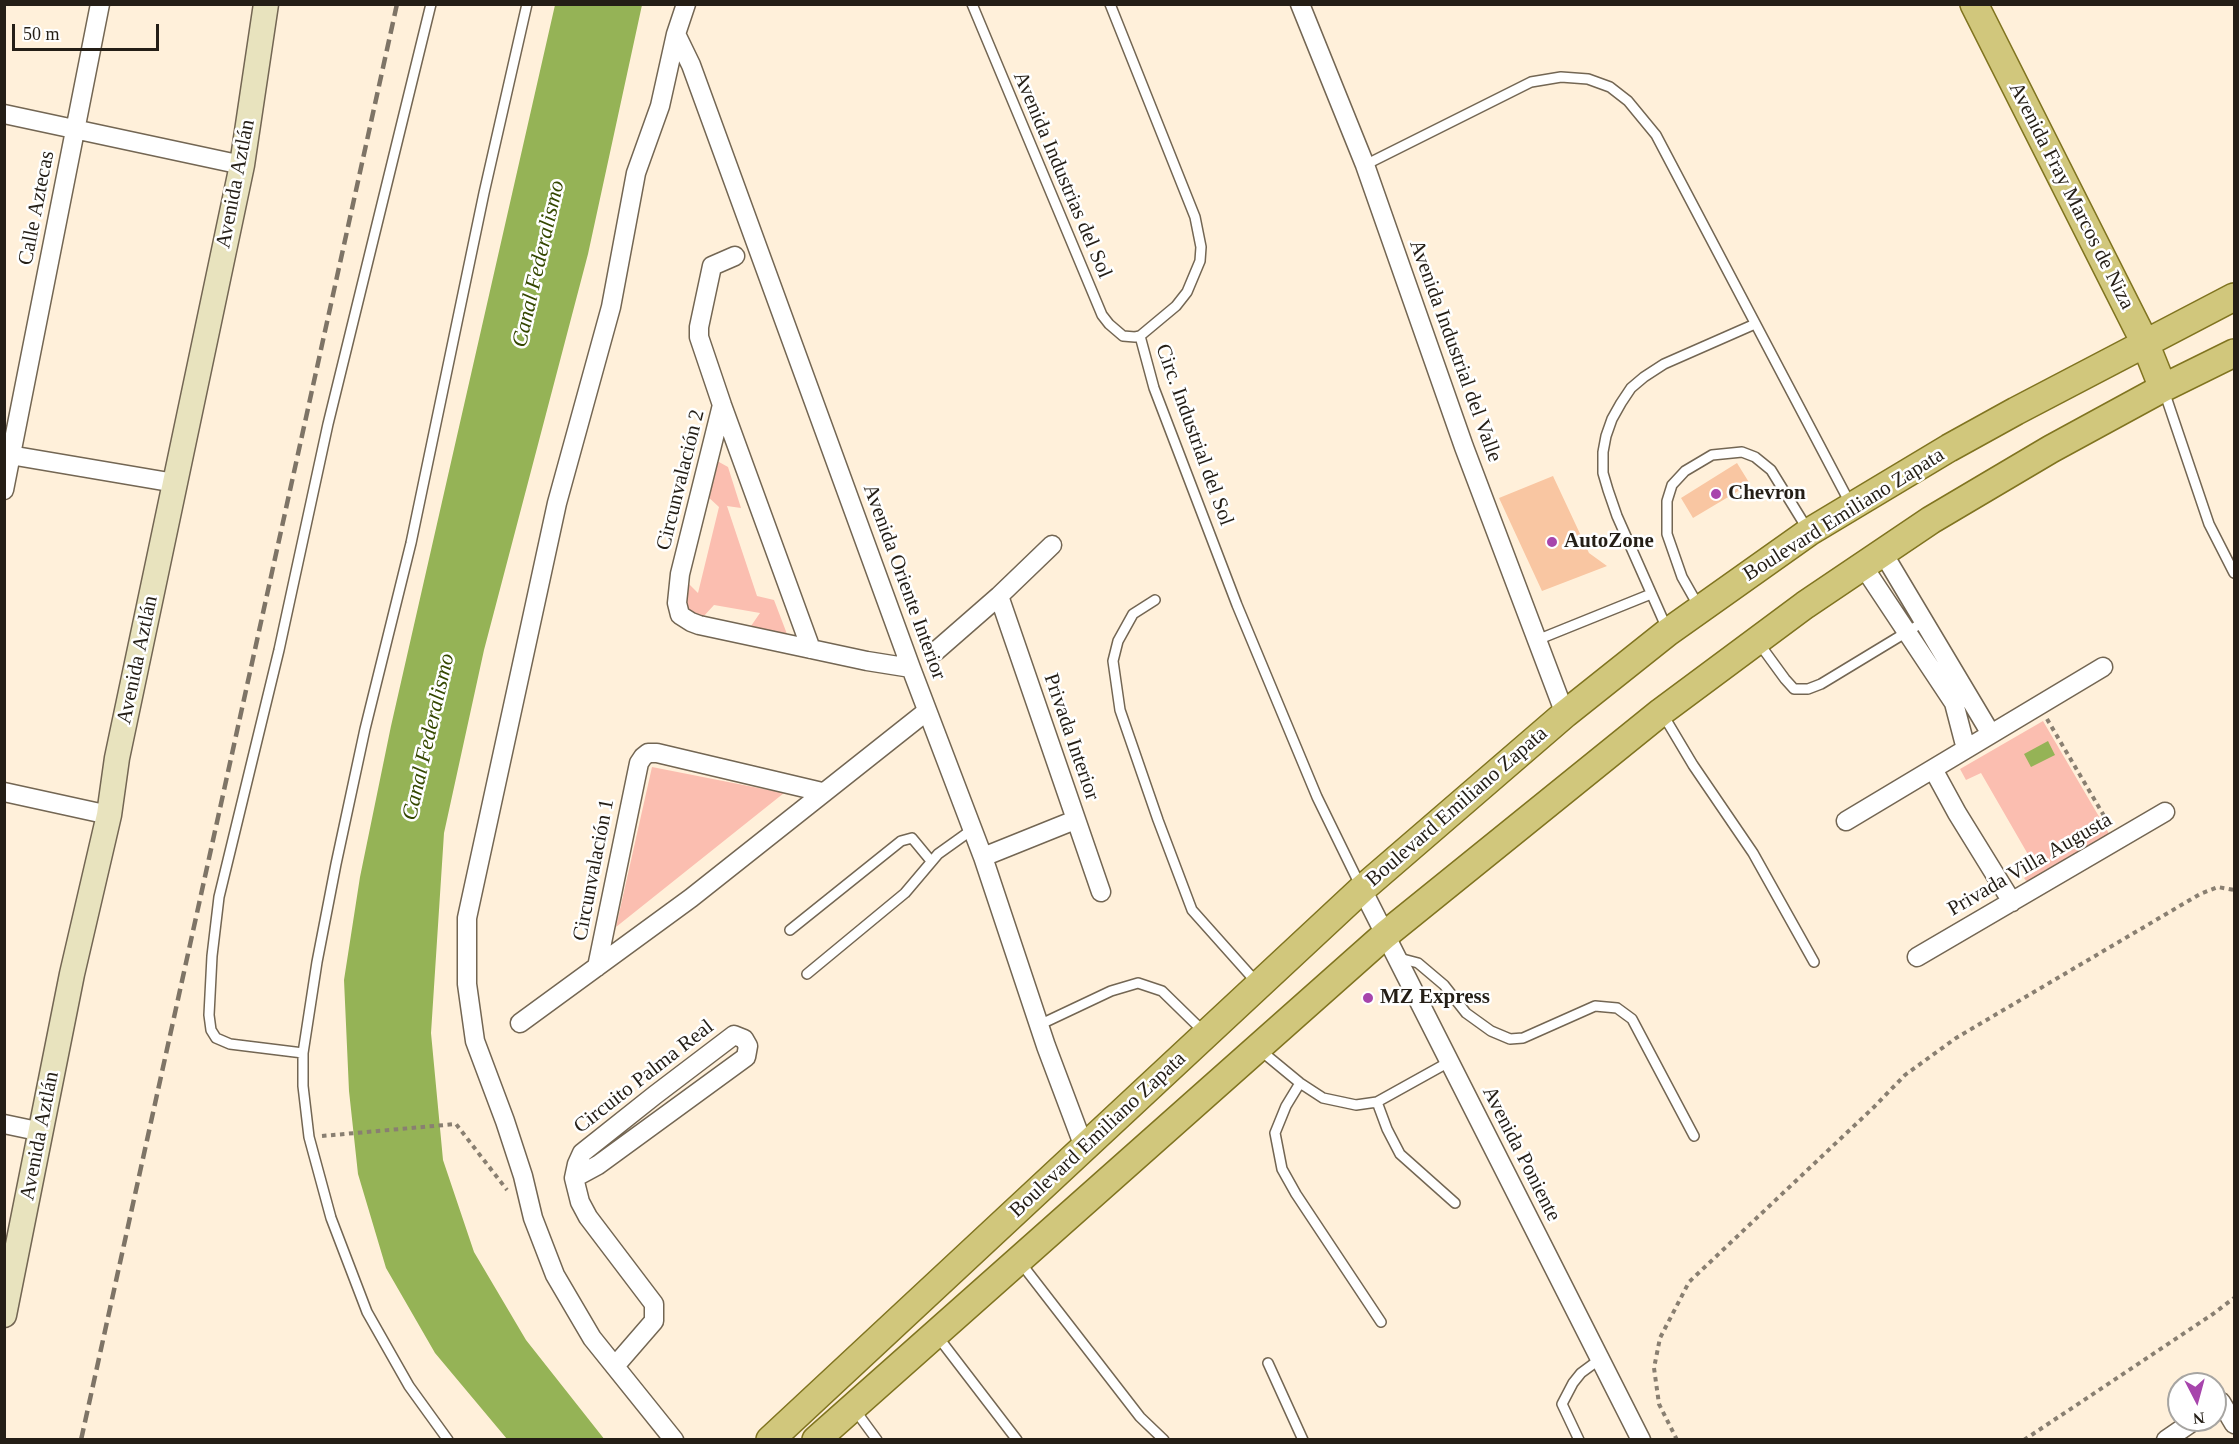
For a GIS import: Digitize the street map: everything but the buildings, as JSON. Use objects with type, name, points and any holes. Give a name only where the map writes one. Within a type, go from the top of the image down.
[{"type":"main road","name":"Avenida Aztlán","points":[[4,1315],[72,974],[109,814],[117,758],[242,165],[267,4]]},
{"type":"main road","name":"Avenida Fray Marcos de Niza","points":[[1974,4],[2145,343],[2163,388]]},
{"type":"main road","name":"Boulevard Emiliano Zapata","points":[[770,1440],[1362,889],[1565,714],[1668,632],[1809,532],[2016,411],[2235,297]]},
{"type":"main road","name":"Boulevard Emiliano Zapata","points":[[816,1440],[934,1333],[1020,1261],[1258,1049],[1391,946],[1661,712],[1756,640],[1930,520],[2051,449],[2163,388],[2235,353]]},
{"type":"street","name":"Calle Aztecas","points":[[4,490],[8,454],[100,4]]},
{"type":"street","points":[[674,1440],[592,1338],[555,1275],[476,1041],[467,984],[467,918],[557,503],[611,307],[636,173],[660,106],[676,34],[686,4]]},
{"type":"street","name":"Avenida Industrial del Valle","points":[[1300,4],[1365,165],[1464,447],[1565,714]]},
{"type":"street","name":"Avenida Oriente Interior","points":[[676,34],[691,65],[911,668],[973,829],[1039,1025],[1084,1147]]},
{"type":"street","points":[[4,114],[242,165]]},
{"type":"street","points":[[722,405],[699,337],[699,327],[712,266],[735,256]]},
{"type":"street","name":"Circunvalación 2","points":[[722,405],[680,574],[678,608],[684,619],[699,625],[911,668]]},
{"type":"street","name":"Circunvalación 2","points":[[722,405],[811,649]]},
{"type":"street","points":[[8,454],[175,483]]},
{"type":"street","points":[[936,651],[999,596],[1052,545]]},
{"type":"street","points":[[1873,559],[1925,621],[1991,734]]},
{"type":"street","points":[[1873,559],[1907,632],[1954,703],[1966,749]]},
{"type":"street","name":"Privada Interior","points":[[999,596],[1101,892]]},
{"type":"street","points":[[1846,820],[2103,667]]},
{"type":"street","name":"Circunvalación 1","points":[[597,967],[691,898],[927,711]]},
{"type":"street","name":"Circunvalación 1","points":[[597,967],[639,763],[648,753],[657,753],[822,792]]},
{"type":"street","points":[[1933,769],[1957,813],[2012,902]]},
{"type":"street","points":[[4,792],[109,814]]},
{"type":"street","name":"Privada Villa Augusta","points":[[1917,957],[2165,812]]},
{"type":"street","points":[[983,857],[1075,820]]},
{"type":"street","name":"Avenida Poniente","points":[[1362,889],[1641,1440]]},
{"type":"street","points":[[520,1023],[597,967]]},
{"type":"street","name":"Circuito Palma Real","points":[[734,1035],[744,1039],[748,1052],[746,1057],[598,1165],[574,1178],[582,1153],[734,1035]]},
{"type":"street","points":[[655,1095],[670,1112]]},
{"type":"street","points":[[4,1124],[42,1132]]},
{"type":"street","points":[[574,1178],[580,1202],[588,1217],[654,1304],[654,1321],[615,1366]]},
{"type":"street","points":[[2227,1409],[2235,1424]]},
{"type":"lane","points":[[303,1053],[230,1044],[216,1038],[211,1030],[209,1015],[212,956],[219,897],[279,650],[328,424],[431,4]]},
{"type":"lane","points":[[448,1440],[409,1386],[367,1312],[331,1218],[309,1137],[303,1086],[303,1053],[317,962],[336,864],[365,729],[413,532],[484,193],[527,4]]},
{"type":"lane","name":"Avenida Industrias del Sol","points":[[972,4],[1102,315],[1124,336],[1135,338],[1140,336]]},
{"type":"lane","name":"Circ. Industrial del Sol","points":[[1110,4],[1195,217],[1202,247],[1200,261],[1186,292],[1176,306],[1140,336],[1154,388],[1237,605],[1317,797],[1362,889]]},
{"type":"lane","points":[[1365,165],[1531,82],[1561,76],[1588,79],[1610,87],[1628,101],[1656,135],[1852,507]]},
{"type":"lane","points":[[1668,632],[1617,516],[1603,473],[1603,452],[1612,419],[1631,388],[1644,377],[1664,364],[1755,324]]},
{"type":"lane","points":[[2163,388],[2209,524],[2235,573]]},
{"type":"lane","points":[[1700,608],[1682,577],[1667,534],[1667,501],[1672,485],[1691,466],[1712,455],[1729,452],[1742,452],[1755,457],[1771,470],[1809,532]]},
{"type":"lane","points":[[1538,639],[1651,594]]},
{"type":"lane","points":[[1155,600],[1133,614],[1118,641],[1113,661],[1120,710],[1192,910],[1260,985]]},
{"type":"lane","points":[[1756,640],[1785,680],[1794,689],[1801,690],[1821,684],[1925,621]]},
{"type":"lane","points":[[1661,712],[1693,765],[1753,853],[1814,962]]},
{"type":"lane","points":[[807,975],[904,893],[931,861],[973,829]]},
{"type":"lane","points":[[789,930],[901,841],[912,838],[931,861]]},
{"type":"lane","points":[[1391,946],[1418,963],[1444,985],[1466,1013],[1491,1031],[1510,1039],[1523,1038],[1595,1006],[1617,1008],[1632,1019],[1694,1136]]},
{"type":"lane","points":[[1039,1025],[1111,992],[1138,983],[1162,991],[1206,1035]]},
{"type":"lane","points":[[1258,1049],[1300,1083],[1323,1098],[1356,1104],[1377,1102],[1449,1062]]},
{"type":"lane","points":[[1300,1083],[1286,1106],[1275,1133],[1282,1169],[1296,1194],[1381,1322]]},
{"type":"lane","points":[[1377,1102],[1400,1154],[1455,1203]]},
{"type":"lane","points":[[1020,1261],[1140,1417],[1164,1440]]},
{"type":"lane","points":[[934,1333],[1017,1440]]},
{"type":"lane","points":[[1579,1440],[1562,1404],[1573,1383],[1600,1359]]},
{"type":"lane","points":[[1268,1363],[1303,1440]]},
{"type":"lane","points":[[853,1407],[877,1440]]},
{"type":"path","points":[[2039,705],[2118,840]]},
{"type":"path","points":[[1677,1440],[1659,1404],[1654,1368],[1660,1338],[1689,1282],[1905,1075],[1956,1038],[2200,894],[2218,887],[2235,890]]},
{"type":"path","points":[[330,1136],[456,1124],[519,1206],[530,1206]]},
{"type":"path","points":[[2024,1440],[2235,1298]]},
{"type":"shaded area","points":[[719,462],[728,467],[741,508],[727,506],[757,596],[774,600],[787,634],[751,626],[760,613],[714,605],[703,617],[681,613],[687,582],[698,593],[719,507],[706,495],[711,465]]},
{"type":"shaded area","points":[[2043,721],[2111,837],[2029,885],[2024,878],[2037,870],[1981,773],[1966,780],[1960,769]]},
{"type":"shaded area","points":[[652,767],[784,793],[616,927]]},
{"type":"water","name":"Canal Federalismo","points":[[555,5],[642,5],[588,254],[484,650],[444,833],[431,1033],[443,1160],[474,1252],[526,1340],[605,1440],[507,1439],[435,1353],[386,1268],[358,1174],[349,1091],[344,980],[360,877],[391,726]]},
{"type":"water","points":[[2048,741],[2055,755],[2031,767],[2024,754]]},
{"type":"railway","points":[[81,1440],[397,4]]},
{"type":"place","name":"Chevron","points":[[1716,494]]},
{"type":"place","name":"AutoZone","points":[[1552,542]]},
{"type":"place","name":"MZ Express","points":[[1368,998]]}]
